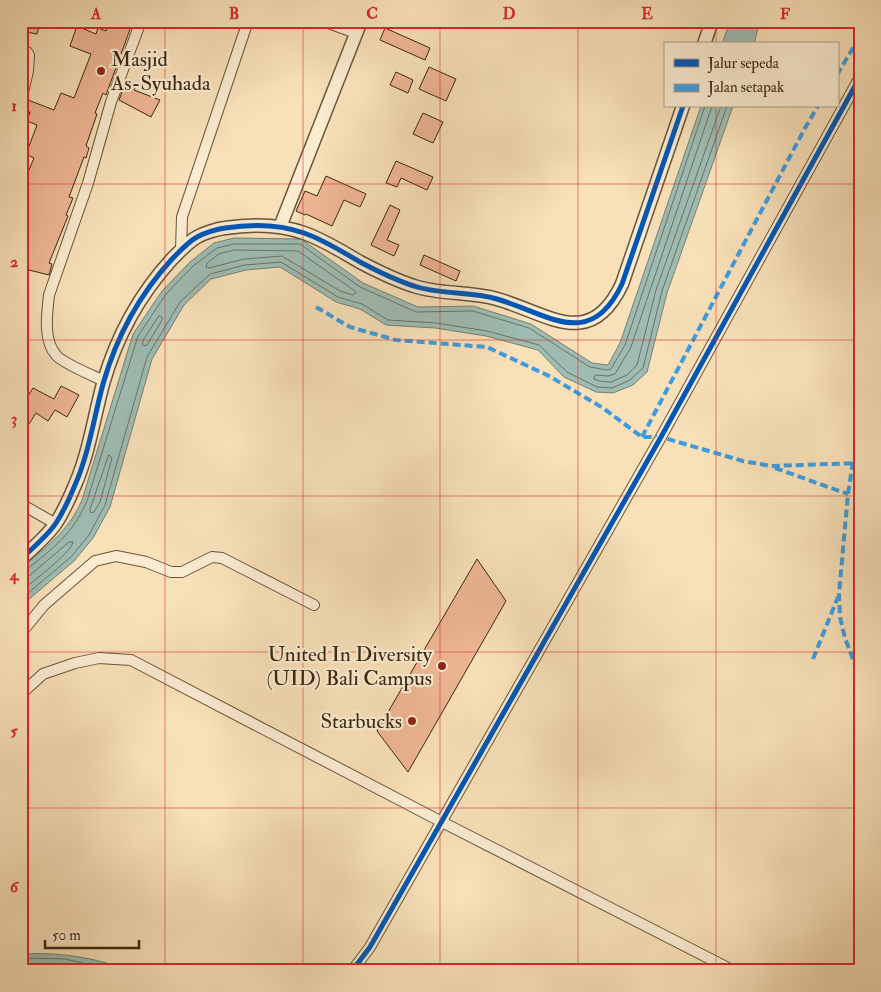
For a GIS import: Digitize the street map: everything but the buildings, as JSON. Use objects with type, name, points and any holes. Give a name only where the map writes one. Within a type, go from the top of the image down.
[{"type":"street","points":[[104,381],[57,357],[50,346],[47,330],[47,312],[49,295],[88,183],[111,102],[140,21]]},
{"type":"street","points":[[180,250],[182,217],[248,21]]},
{"type":"street","points":[[322,21],[356,33]]},
{"type":"street","points":[[280,227],[361,21]]},
{"type":"street","points":[[705,42],[712,21]]},
{"type":"street","points":[[21,51],[29,55],[28,71],[21,101]]},
{"type":"street","points":[[352,971],[370,947],[661,437],[860,77]]},
{"type":"street","points":[[21,559],[56,524],[76,484],[84,463],[104,381],[126,326],[137,305],[159,274],[180,250],[197,237],[224,228],[258,225],[304,232],[389,276],[421,288],[495,298],[558,321],[578,322],[590,320],[603,312],[622,284],[682,108]]},
{"type":"street","points":[[21,504],[56,524]]},
{"type":"street","points":[[21,633],[44,604],[95,561],[116,556],[146,562],[171,572],[182,572],[212,556],[222,558],[314,604]]},
{"type":"street","points":[[21,694],[43,674],[75,663],[99,658],[131,660],[734,971]]},
{"type":"water","points":[[730,21],[760,21],[755,42],[723,42]]},
{"type":"water","points":[[700,108],[732,108],[667,293],[647,372],[633,385],[613,393],[596,392],[564,377],[538,350],[486,336],[435,328],[386,325],[360,309],[336,302],[280,267],[246,270],[211,279],[184,305],[152,359],[110,507],[93,538],[74,561],[21,606],[21,568],[63,530],[82,500],[133,334],[162,291],[190,262],[214,243],[234,238],[301,239],[363,283],[418,307],[473,306],[531,324],[592,363],[608,365],[620,343]]},
{"type":"water","points":[[21,954],[76,956],[130,971],[21,971]]},
{"type":"marked path","points":[[838,73],[860,36]]},
{"type":"marked path","points":[[642,437],[817,108]]},
{"type":"marked path","points":[[316,307],[350,327],[396,340],[487,347],[549,376],[603,408],[642,437],[661,437],[743,461],[771,466],[860,463]]},
{"type":"marked path","points":[[853,462],[848,494],[839,594],[840,617],[845,638],[860,678]]},
{"type":"marked path","points":[[775,468],[848,494]]},
{"type":"marked path","points":[[813,659],[838,597]]},
{"type":"cycle path","points":[[352,971],[370,947],[661,437],[860,77]]},
{"type":"cycle path","points":[[21,559],[53,527],[69,499],[84,460],[108,367],[130,317],[160,273],[194,239],[211,231],[235,227],[255,225],[285,228],[319,239],[380,272],[414,286],[434,291],[497,299],[550,318],[566,322],[582,322],[596,317],[609,305],[622,284],[682,108]]},
{"type":"place","name":"Masjid As-Syuhada","points":[[101,71]]},
{"type":"place","name":"United In Diversity (UID) Bali Campus","points":[[442,666]]},
{"type":"place","name":"Starbucks","points":[[412,721]]}]
